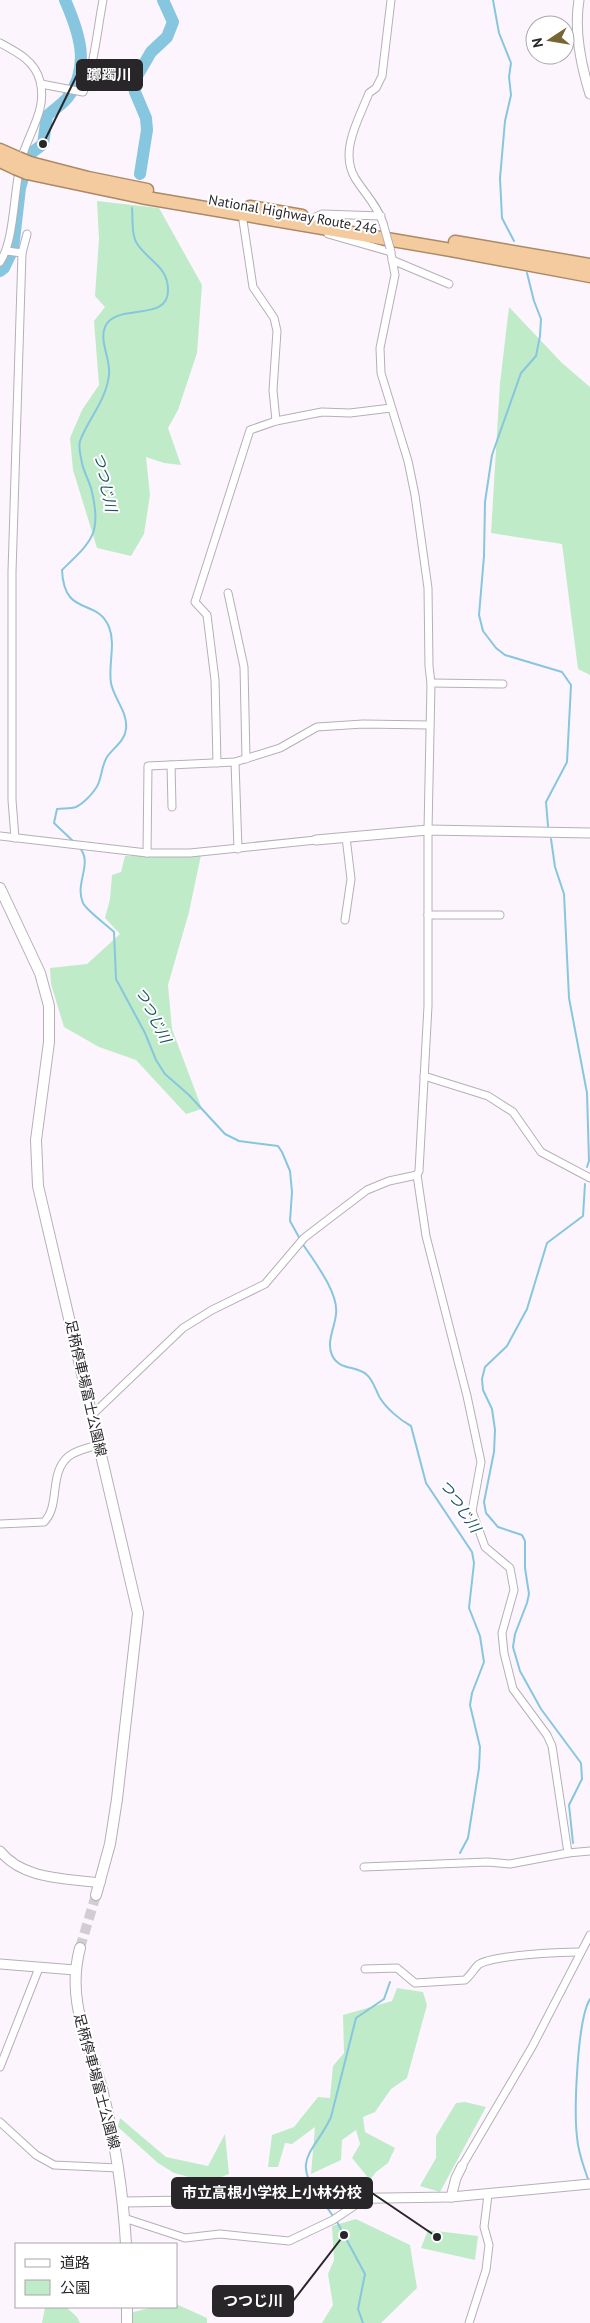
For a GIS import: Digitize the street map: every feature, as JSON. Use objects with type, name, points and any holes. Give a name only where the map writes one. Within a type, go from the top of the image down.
[{"type":"highway","name":"National Highway Route 246","points":[[0,150],[23,165],[107,191],[242,214],[309,222],[590,265]]},
{"type":"highway","name":"National Highway Route 246","points":[[0,160],[590,276]]},
{"type":"main road","name":"足柄停車場富士公園線","points":[[0,888],[40,973],[49,1006],[49,1042],[36,1140],[38,1186],[93,1414],[138,1613],[117,1800],[110,1844],[96,1895]]},
{"type":"main road","name":"足柄停車場富士公園線","points":[[80,1948],[75,1970],[74,1990],[77,2008],[101,2088],[118,2168],[126,2243]]},
{"type":"main road","points":[[127,2308],[127,2323]]},
{"type":"street","points":[[41,84],[82,92],[90,74],[95,36],[104,0]]},
{"type":"street","points":[[391,0],[382,76],[376,88],[369,93],[348,148],[351,171],[377,207],[382,220],[395,275],[380,348],[381,373],[408,461],[415,495],[428,588],[431,683],[428,830],[428,1006],[417,1176],[426,1236],[467,1396],[481,1462],[472,1511],[485,1547],[510,1568],[514,1590],[502,1633],[504,1653],[513,1689],[547,1735],[552,1746],[568,1853]]},
{"type":"street","points":[[579,0],[578,18],[581,57],[590,94]]},
{"type":"street","points":[[0,43],[28,60],[38,74],[41,84],[40,113],[23,154],[16,185],[7,251],[0,262]]},
{"type":"street","points":[[242,214],[253,287],[274,318],[277,331],[273,390],[276,421]]},
{"type":"street","points":[[382,220],[322,214],[309,222],[330,235],[390,250]]},
{"type":"street","points":[[15,838],[12,800],[12,572],[22,253],[27,234]]},
{"type":"street","points":[[7,251],[22,253]]},
{"type":"street","points":[[392,260],[450,284]]},
{"type":"street","points":[[217,763],[215,680],[207,615],[195,602],[250,430],[276,421],[322,412],[350,413],[391,408]]},
{"type":"street","points":[[228,593],[244,667],[246,759]]},
{"type":"street","points":[[431,683],[503,684]]},
{"type":"street","points":[[147,853],[148,766],[235,762],[280,748],[317,727],[363,724],[429,725]]},
{"type":"street","points":[[235,762],[238,849]]},
{"type":"street","points":[[171,764],[172,807]]},
{"type":"street","points":[[0,836],[147,853],[190,853],[428,830],[590,833]]},
{"type":"street","points":[[346,837],[351,878],[346,920]]},
{"type":"street","points":[[428,915],[500,915]]},
{"type":"street","points":[[424,1076],[488,1096],[513,1112],[541,1152],[590,1178]]},
{"type":"street","points":[[93,1414],[183,1328],[212,1310],[266,1284],[304,1238],[367,1190],[388,1181],[417,1176]]},
{"type":"street","points":[[0,1524],[44,1522],[50,1516],[54,1487],[62,1465],[70,1456],[100,1444]]},
{"type":"street","points":[[0,1851],[18,1868],[32,1873],[100,1883]]},
{"type":"street","points":[[364,1868],[488,1862],[510,1864],[568,1853],[590,1851]]},
{"type":"street","points":[[452,2197],[456,2178],[462,2166],[532,2047],[590,1935]]},
{"type":"street","points":[[365,1969],[397,1968],[415,1983],[425,1984],[465,1980],[478,1965],[486,1961],[533,1954],[580,1952]]},
{"type":"street","points":[[0,1964],[75,1970]]},
{"type":"street","points":[[0,2067],[39,1968]]},
{"type":"street","points":[[0,2122],[36,2155],[54,2165],[118,2168]]},
{"type":"street","points":[[123,2202],[363,2200],[452,2197],[590,2184]]},
{"type":"street","points":[[469,2323],[486,2270],[489,2245],[484,2227],[488,2195]]},
{"type":"street","points":[[124,2218],[185,2238],[220,2234],[289,2241],[333,2220],[363,2200]]},
{"type":"green space","points":[[97,201],[159,208],[202,285],[197,353],[178,410],[168,428],[181,465],[164,463],[146,457],[150,495],[144,534],[131,556],[97,548],[73,470],[70,438],[82,410],[99,385],[94,321],[105,307],[95,296],[99,239]]},
{"type":"green space","points":[[509,307],[562,363],[590,387],[590,675],[578,669],[562,544],[491,533],[500,383]]},
{"type":"green space","points":[[201,855],[189,912],[168,985],[172,1029],[202,1109],[186,1114],[136,1060],[99,1047],[64,1027],[51,984],[50,968],[87,964],[120,934],[105,918],[110,899],[112,875],[121,872],[125,856]]},
{"type":"green space","points":[[397,1988],[423,1992],[427,2005],[407,2078],[391,2089],[375,2112],[363,2117],[365,2132],[395,2148],[388,2163],[376,2172],[370,2180],[352,2158],[360,2144],[356,2130],[342,2140],[341,2160],[311,2174],[315,2127],[292,2144],[285,2143],[278,2167],[268,2167],[272,2135],[294,2127],[318,2097],[330,2098],[333,2066],[344,2053],[343,2015],[392,2001]]},
{"type":"green space","points":[[465,2102],[486,2107],[440,2192],[420,2186],[436,2158],[436,2136],[456,2103]]},
{"type":"green space","points":[[120,2118],[166,2157],[208,2166],[225,2134],[229,2174],[208,2182],[174,2173],[158,2163],[118,2127]]},
{"type":"green space","points":[[356,2219],[410,2245],[417,2288],[381,2323],[322,2323],[333,2305],[328,2274],[334,2260],[332,2226]]},
{"type":"green space","points":[[428,2230],[478,2236],[475,2260],[421,2248]]},
{"type":"green space","points":[[178,2305],[207,2318],[207,2323],[133,2323],[130,2313],[149,2308],[178,2308]]},
{"type":"green space","points":[[45,2308],[67,2308],[77,2317],[80,2323],[42,2323]]},
{"type":"waterway","points":[[0,271],[4,268],[13,249],[20,188],[30,154],[43,144],[47,116],[68,97],[79,73],[81,61],[78,37],[65,0]]},
{"type":"waterway","name":"つつじ川","points":[[140,174],[147,130],[146,118],[133,83],[151,52],[167,37],[173,22],[163,0]]},
{"type":"waterway","points":[[493,0],[499,33],[511,63],[509,77],[511,95],[505,121],[500,178],[502,218],[514,241]]},
{"type":"waterway","name":"つつじ川","points":[[74,842],[54,823],[57,809],[76,807],[93,793],[99,782],[105,760],[121,741],[126,729],[125,717],[111,683],[112,640],[109,627],[104,618],[97,612],[75,601],[68,595],[64,585],[62,570],[87,544],[95,528],[95,506],[82,463],[79,444],[83,433],[101,402],[107,384],[109,369],[103,338],[105,327],[119,315],[151,310],[160,306],[166,300],[168,290],[162,270],[136,241],[133,232],[132,208]]},
{"type":"waterway","points":[[527,273],[541,319],[540,336],[536,356],[521,373],[492,455],[485,502],[484,556],[479,615],[483,631],[496,648],[505,655],[562,672],[571,685],[567,762],[546,802],[548,826]]},
{"type":"waterway","points":[[551,839],[555,867],[564,894],[569,998],[587,1093],[589,1161],[587,1167]]},
{"type":"waterway","name":"つつじ川","points":[[79,847],[85,860],[81,888],[83,903],[114,932],[116,979],[145,1033],[156,1060],[165,1074],[189,1095],[225,1134],[239,1141],[278,1146],[290,1171],[292,1192],[290,1221],[300,1239]]},
{"type":"waterway","points":[[573,1843],[569,1805],[582,1779],[581,1763],[541,1709],[520,1671],[513,1647],[515,1634],[529,1594],[525,1568],[525,1541],[522,1535],[498,1527],[486,1513],[484,1502],[494,1452],[495,1430],[492,1409],[483,1390],[482,1379],[485,1367],[507,1346],[527,1309],[547,1243],[583,1216],[585,1184]]},
{"type":"waterway","name":"つつじ川","points":[[302,1243],[325,1277],[334,1297],[336,1314],[330,1340],[332,1355],[335,1360],[344,1366],[367,1375],[386,1406],[411,1426],[426,1483],[472,1552],[474,1563],[469,1608],[480,1636],[484,1662],[472,1693],[470,1705],[480,1747],[479,1768],[468,1838],[460,1853]]},
{"type":"waterway","name":"つつじ川","points":[[318,2196],[306,2173],[308,2155],[331,2117],[356,2018],[384,1999],[390,1982]]},
{"type":"waterway","points":[[589,2182],[579,2149],[576,2107],[579,2045],[582,2026],[590,1999]]},
{"type":"waterway","name":"つつじ川","points":[[323,2202],[333,2216]]},
{"type":"waterway","name":"つつじ川","points":[[336,2220],[365,2274],[358,2309],[363,2323]]},
{"type":"tunnel","points":[[80,1948],[96,1895]]},
{"type":"place","name":"躑躅川","points":[[43,144]]},
{"type":"place","name":"つつじ川","points":[[344,2235]]},
{"type":"place","name":"市立高根小学校上小林分校","points":[[437,2237]]}]
